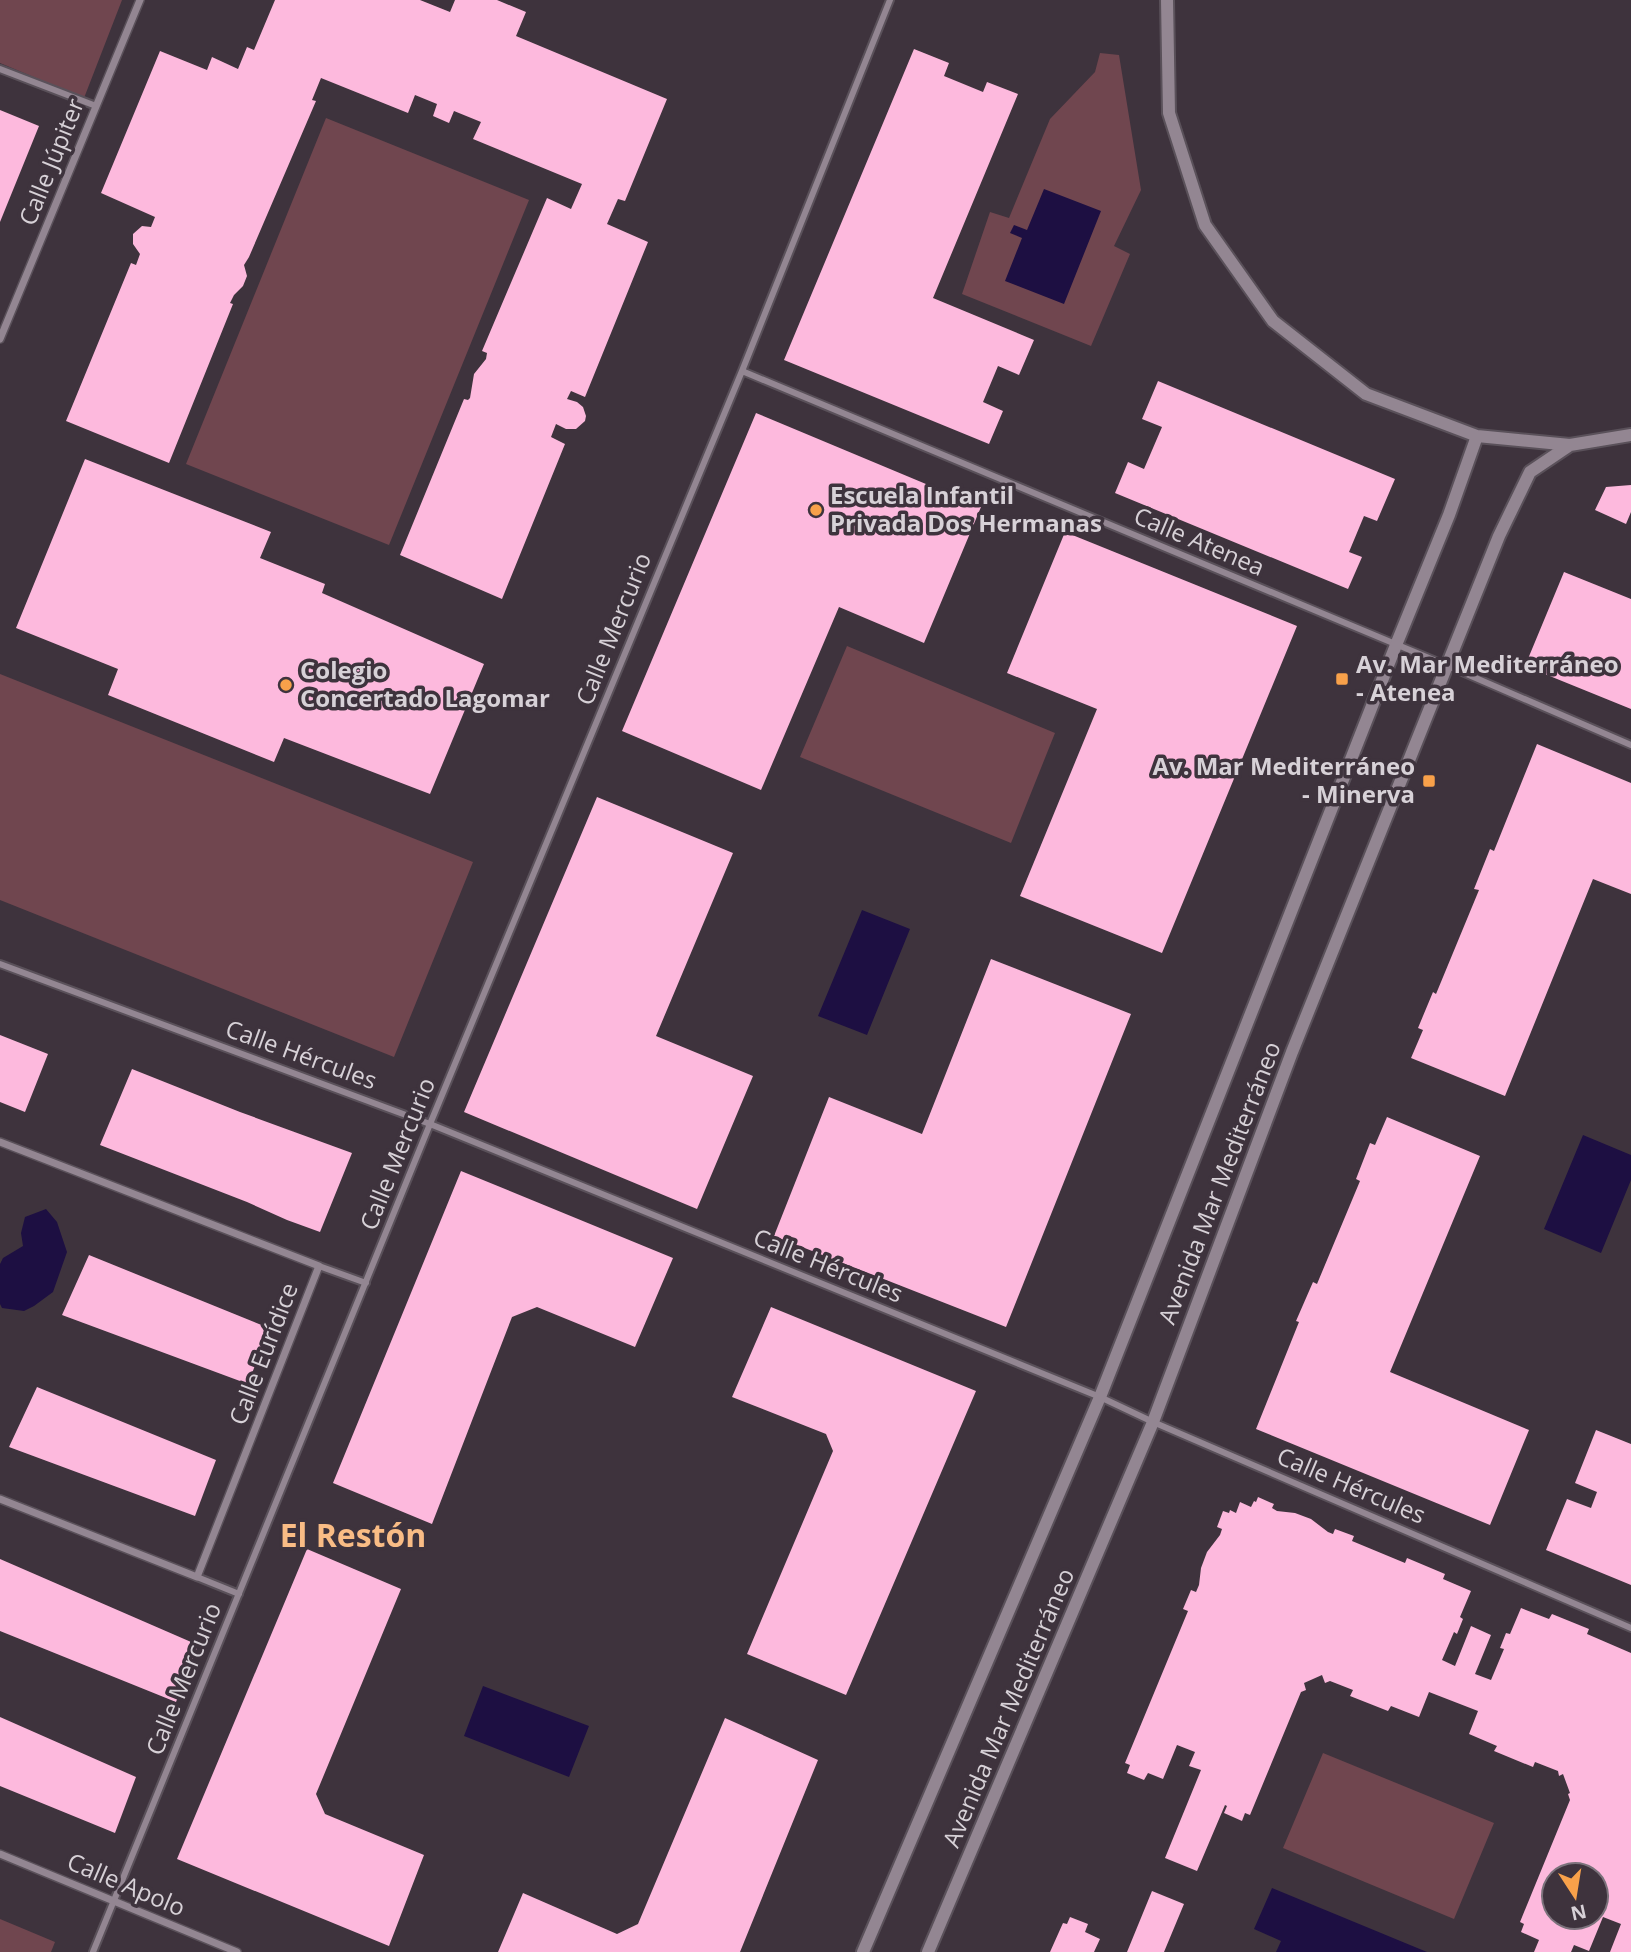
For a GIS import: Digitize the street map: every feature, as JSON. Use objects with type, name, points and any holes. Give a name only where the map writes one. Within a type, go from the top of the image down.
[{"type":"street","name":"Calle Júpiter","points":[[0,339],[140,0]]},
{"type":"street","name":"Calle Mercurio","points":[[93,1952],[430,1124],[741,371],[890,0]]},
{"type":"street","points":[[1167,0],[1169,113],[1205,225],[1273,321],[1366,394],[1477,436],[1570,445],[1631,435]]},
{"type":"street","points":[[0,69],[96,106]]},
{"type":"street","name":"Calle Atenea","points":[[741,371],[1448,666],[1631,746]]},
{"type":"street","name":"Avenida Mar Mediterráneo","points":[[863,1952],[1100,1397],[1449,515],[1477,436]]},
{"type":"street","name":"Avenida Mar Mediterráneo","points":[[928,1952],[1153,1422],[1292,1052],[1499,536],[1530,472],[1570,445]]},
{"type":"street","name":"Calle Hércules","points":[[0,964],[430,1124],[1100,1397],[1631,1628]]},
{"type":"street","name":"Calle Eurídice","points":[[0,1142],[319,1266],[197,1577]]},
{"type":"street","points":[[319,1266],[366,1283]]},
{"type":"street","points":[[0,1499],[239,1594]]},
{"type":"street","name":"Calle Apolo","points":[[0,1854],[237,1952]]},
{"type":"shaded area","points":[[0,0],[122,0],[84,98],[0,63]]},
{"type":"shaded area","points":[[1100,53],[1119,55],[1141,190],[1114,246],[1130,254],[1091,346],[962,294],[990,212],[1009,218],[1050,119],[1095,72]]},
{"type":"shaded area","points":[[326,118],[529,200],[389,545],[186,464]]},
{"type":"shaded area","points":[[1044,189],[1101,211],[1064,304],[1005,281],[1022,238],[1010,233],[1014,225],[1027,230]]},
{"type":"shaded area","points":[[847,646],[1055,733],[1011,843],[800,757]]},
{"type":"shaded area","points":[[0,674],[473,862],[394,1057],[0,900]]},
{"type":"shaded area","points":[[862,910],[910,929],[867,1035],[818,1016]]},
{"type":"shaded area","points":[[1583,1135],[1631,1155],[1631,1180],[1601,1253],[1544,1229]]},
{"type":"shaded area","points":[[46,1209],[57,1222],[67,1252],[53,1292],[24,1311],[2,1308],[0,1264],[3,1258],[23,1246],[21,1233],[25,1217]]},
{"type":"shaded area","points":[[483,1686],[589,1726],[569,1777],[464,1736]]},
{"type":"shaded area","points":[[1323,1753],[1494,1823],[1454,1919],[1283,1848]]},
{"type":"shaded area","points":[[1272,1888],[1427,1952],[1276,1952],[1281,1941],[1254,1929]]},
{"type":"shaded area","points":[[0,1919],[55,1942],[51,1952],[0,1952]]},
{"type":"building","points":[[275,0],[420,0],[450,12],[455,0],[497,0],[526,12],[516,36],[667,99],[625,201],[618,199],[607,224],[648,242],[585,397],[571,391],[567,399],[583,407],[585,421],[576,429],[566,429],[556,424],[551,437],[565,444],[502,599],[400,555],[464,399],[470,398],[474,374],[486,359],[487,353],[482,351],[547,198],[571,209],[582,184],[473,139],[481,122],[454,111],[449,123],[433,116],[437,104],[415,95],[408,113],[321,78],[312,100],[316,101],[244,265],[247,276],[230,303],[233,304],[169,463],[66,421],[131,263],[136,265],[140,254],[133,244],[133,234],[142,226],[151,227],[155,217],[101,193],[160,51],[207,70],[212,57],[238,69],[247,47],[254,50]]},
{"type":"building","points":[[914,49],[949,63],[944,76],[983,92],[987,82],[1018,94],[933,298],[1034,340],[1019,375],[998,366],[983,402],[1003,411],[989,444],[784,360]]},
{"type":"building","points":[[0,110],[39,126],[0,222]]},
{"type":"building","points":[[1158,381],[1395,479],[1377,521],[1364,516],[1349,552],[1362,557],[1348,589],[1115,493],[1128,462],[1144,469],[1162,427],[1142,419]]},
{"type":"building","points":[[756,413],[981,507],[924,643],[839,607],[761,790],[622,731]]},
{"type":"building","points":[[85,459],[271,532],[260,558],[325,584],[322,593],[484,664],[430,794],[284,738],[274,762],[108,695],[118,669],[16,628]]},
{"type":"building","points":[[1631,485],[1631,512],[1626,524],[1595,510],[1606,487]]},
{"type":"building","points":[[1065,532],[1297,626],[1162,953],[1020,896],[1097,709],[1007,673]]},
{"type":"building","points":[[1564,572],[1631,599],[1631,709],[1525,666]]},
{"type":"building","points":[[1537,744],[1631,783],[1631,894],[1593,879],[1505,1096],[1411,1058],[1423,1030],[1418,1028],[1433,992],[1436,994],[1479,890],[1474,889],[1490,849],[1494,851]]},
{"type":"building","points":[[597,797],[733,853],[656,1036],[753,1076],[697,1209],[464,1112]]},
{"type":"building","points":[[991,959],[1131,1014],[1006,1327],[774,1236],[829,1097],[922,1134]]},
{"type":"building","points":[[0,1035],[48,1054],[25,1112],[0,1102]]},
{"type":"building","points":[[132,1069],[352,1153],[320,1232],[100,1145]]},
{"type":"building","points":[[1387,1117],[1480,1156],[1390,1372],[1529,1430],[1490,1525],[1256,1429],[1299,1322],[1296,1321],[1313,1282],[1317,1284],[1360,1181],[1356,1179],[1370,1143],[1375,1145]]},
{"type":"building","points":[[461,1171],[673,1258],[635,1347],[537,1307],[512,1317],[432,1524],[333,1483]]},
{"type":"building","points":[[89,1255],[269,1328],[248,1384],[62,1315]]},
{"type":"building","points":[[771,1307],[976,1391],[846,1695],[747,1654],[833,1451],[826,1434],[732,1397]]},
{"type":"building","points":[[37,1387],[216,1460],[195,1516],[9,1447]]},
{"type":"building","points":[[1596,1430],[1631,1444],[1631,1585],[1546,1550],[1567,1499],[1591,1508],[1597,1492],[1575,1483]]},
{"type":"building","points":[[1258,1497],[1274,1504],[1272,1508],[1277,1511],[1295,1513],[1311,1519],[1328,1532],[1333,1534],[1335,1529],[1354,1536],[1352,1541],[1405,1563],[1407,1558],[1445,1574],[1443,1579],[1471,1591],[1460,1617],[1463,1619],[1457,1634],[1454,1632],[1442,1660],[1455,1666],[1471,1626],[1491,1635],[1475,1674],[1491,1680],[1504,1649],[1500,1648],[1506,1633],[1510,1634],[1521,1608],[1549,1619],[1552,1614],[1589,1629],[1587,1634],[1631,1653],[1631,1952],[1610,1952],[1621,1924],[1610,1920],[1610,1861],[1545,1861],[1570,1800],[1563,1774],[1559,1776],[1558,1771],[1535,1762],[1533,1767],[1494,1751],[1497,1746],[1469,1734],[1478,1711],[1429,1692],[1419,1717],[1391,1706],[1388,1711],[1350,1696],[1353,1690],[1330,1681],[1325,1683],[1322,1675],[1304,1683],[1306,1690],[1301,1692],[1250,1815],[1245,1813],[1242,1821],[1224,1813],[1227,1806],[1225,1805],[1197,1871],[1165,1858],[1201,1770],[1189,1766],[1195,1752],[1177,1745],[1163,1779],[1148,1773],[1144,1780],[1127,1773],[1130,1765],[1125,1763],[1188,1611],[1183,1609],[1191,1590],[1196,1592],[1199,1585],[1207,1552],[1220,1535],[1222,1529],[1217,1527],[1223,1511],[1236,1513],[1240,1502],[1251,1507],[1254,1501],[1256,1502]]},
{"type":"building","points":[[307,1549],[401,1589],[316,1794],[325,1814],[424,1855],[389,1946],[177,1859]]},
{"type":"building","points":[[0,1559],[198,1645],[176,1702],[0,1631]]},
{"type":"building","points":[[0,1717],[136,1777],[115,1833],[0,1786]]},
{"type":"building","points":[[725,1718],[818,1760],[740,1952],[498,1952],[523,1893],[617,1934],[638,1924]]},
{"type":"building","points":[[1540,1873],[1540,1931],[1597,1931],[1589,1951],[1574,1945],[1571,1952],[1534,1952],[1539,1940],[1521,1932],[1524,1924],[1520,1922]]},
{"type":"building","points":[[1152,1891],[1184,1904],[1164,1952],[1127,1952]]},
{"type":"building","points":[[1070,1917],[1088,1924],[1085,1932],[1100,1939],[1094,1952],[1050,1952],[1063,1923],[1067,1924]]},
{"type":"place","name":"Escuela Infantil Privada Dos Hermanas","points":[[816,510]]},
{"type":"place","name":"Av. Mar Mediterráneo - Atenea","points":[[1342,679]]},
{"type":"place","name":"Colegio Concertado Lagomar","points":[[286,685]]},
{"type":"place","name":"Av. Mar Mediterráneo - Minerva","points":[[1429,781]]},
{"type":"district","name":"El Restón","points":[[353,1536]]}]
